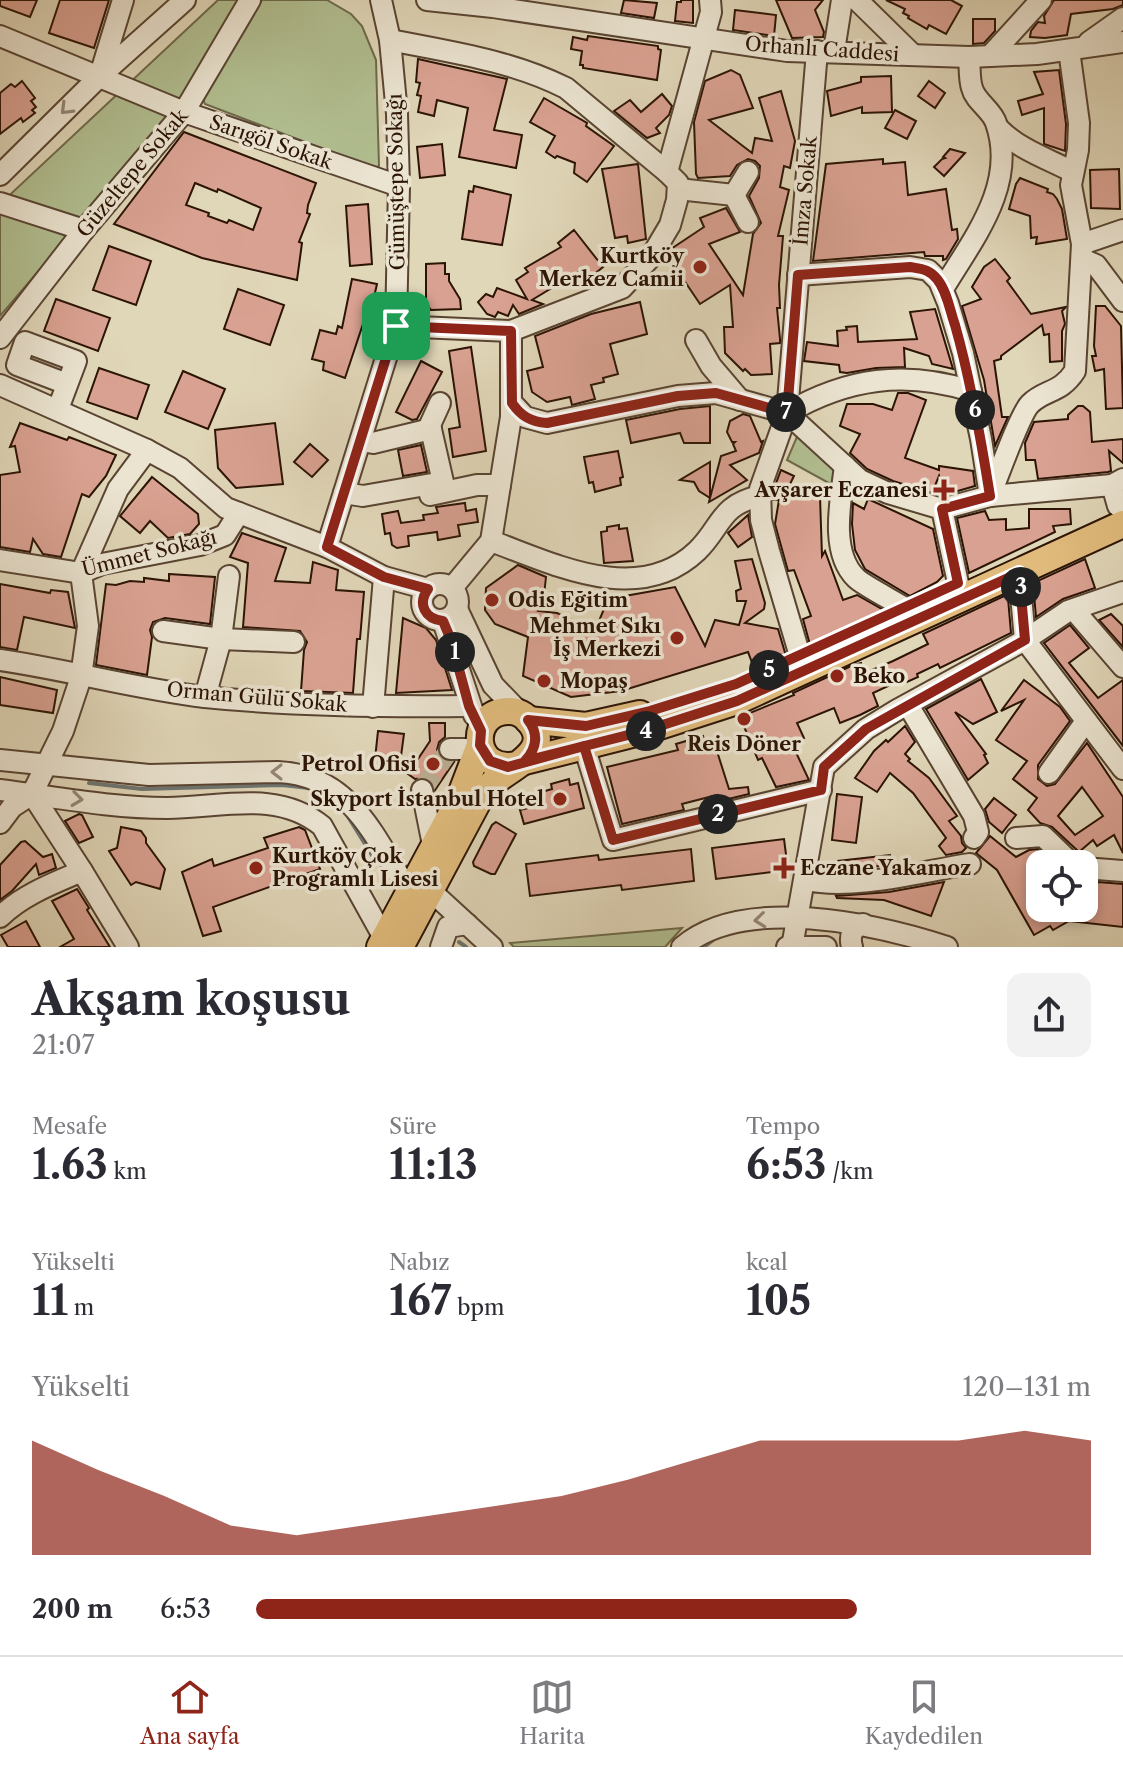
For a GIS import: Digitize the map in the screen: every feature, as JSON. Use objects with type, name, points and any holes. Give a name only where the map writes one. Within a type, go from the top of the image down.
[{"type":"main road","points":[[480,741],[490,761],[498,766],[521,763],[644,731],[737,701],[1019,573],[1120,499]]},
{"type":"main road","points":[[420,892],[434,850],[472,771],[488,719],[496,713],[505,711],[526,718],[586,726],[736,684],[958,583],[1120,499]]},
{"type":"main road","points":[[393,945],[420,892],[478,801],[493,783],[521,763],[535,747],[536,738],[526,718]]},
{"type":"street","points":[[100,76],[123,0]]},
{"type":"street","points":[[0,175],[100,76],[185,0]]},
{"type":"street","name":"Güzeltepe Sokak","points":[[0,338],[84,230],[184,112],[250,0]]},
{"type":"street","name":"Gümüştepe Sokağı","points":[[327,547],[396,326],[397,114],[390,40],[381,0]]},
{"type":"street","name":"Orhanlı Caddesi","points":[[427,0],[492,3],[704,40],[787,51],[980,56],[1037,54],[1123,42]]},
{"type":"street","name":"İmza Sokak","points":[[800,656],[761,520],[760,496],[767,465],[787,413],[798,275],[826,51],[842,0]]},
{"type":"street","points":[[857,0],[913,55]]},
{"type":"street","points":[[943,289],[972,246],[998,191],[1002,142],[995,120],[972,90],[980,56],[1041,0]]},
{"type":"street","points":[[396,326],[511,331],[622,288],[651,257],[670,225],[672,180],[712,1]]},
{"type":"street","points":[[990,496],[1030,404],[1068,382],[1075,371],[1082,251],[1071,185],[1078,150],[1079,123],[1072,50],[1098,38],[1123,18]]},
{"type":"street","name":"Sarıgöl Sokak","points":[[0,36],[184,112],[399,186]]},
{"type":"street","points":[[390,40],[498,61],[547,78],[566,88],[672,180],[734,195],[748,222]]},
{"type":"street","points":[[998,128],[1032,155],[1073,172]]},
{"type":"street","points":[[734,195],[748,172]]},
{"type":"street","points":[[0,203],[84,230]]},
{"type":"street","points":[[1082,251],[1123,230]]},
{"type":"street","points":[[1082,251],[1123,301]]},
{"type":"street","points":[[798,275],[910,267],[928,270],[939,281],[963,353],[990,496]]},
{"type":"street","points":[[452,588],[491,541],[512,403],[511,331]]},
{"type":"street","points":[[696,340],[711,366],[740,400]]},
{"type":"street","points":[[787,413],[841,387],[861,382],[920,380],[971,391]]},
{"type":"street","points":[[58,409],[67,384]]},
{"type":"street","points":[[0,385],[147,450],[180,468],[226,508],[327,547],[384,577],[428,589]]},
{"type":"street","points":[[512,403],[525,417],[547,423],[678,396],[716,393],[787,413],[860,480],[888,493],[942,509],[990,496],[1120,499]]},
{"type":"street","points":[[344,493],[363,496],[443,482],[430,425],[440,403]]},
{"type":"street","points":[[361,441],[373,443],[431,429]]},
{"type":"street","points":[[0,823],[12,807],[32,794],[63,731],[81,677],[88,626],[81,573],[118,489],[147,450]]},
{"type":"street","points":[[845,466],[839,541],[846,562],[856,578],[905,608]]},
{"type":"street","points":[[393,504],[477,485],[500,485]]},
{"type":"street","points":[[491,541],[583,574],[611,579],[642,576],[685,560],[697,551],[724,513],[760,496]]},
{"type":"street","points":[[942,509],[958,583]]},
{"type":"street","name":"Ümmet Sokağı","points":[[0,560],[81,573],[102,564],[200,545],[225,535],[239,513]]},
{"type":"street","points":[[1019,573],[1025,640],[1123,769]]},
{"type":"street","points":[[205,697],[221,639],[229,576]]},
{"type":"street","points":[[373,707],[384,577]]},
{"type":"street","points":[[450,615],[432,619],[424,611],[422,599],[428,589],[438,584],[452,588],[459,599],[450,615],[451,640],[480,741],[450,749]]},
{"type":"street","points":[[826,947],[790,947],[824,767],[866,729],[1074,610],[1123,592]]},
{"type":"street","points":[[1074,610],[1123,667]]},
{"type":"street","points":[[450,615],[493,685],[526,718]]},
{"type":"street","points":[[163,631],[221,639],[294,642]]},
{"type":"street","name":"Orman Gülü Sokak","points":[[0,660],[205,697],[373,707],[469,706]]},
{"type":"street","points":[[908,705],[977,821],[978,832],[974,838]]},
{"type":"street","points":[[1049,773],[1086,721]]},
{"type":"street","points":[[584,746],[613,840],[821,790]]},
{"type":"street","points":[[0,760],[149,775],[298,772],[316,778],[346,798],[358,811],[420,892],[467,924],[492,947]]},
{"type":"street","points":[[0,790],[167,808],[235,803],[288,806],[322,826],[393,945]]},
{"type":"street","points":[[422,790],[434,850]]},
{"type":"street","points":[[32,794],[128,947]]},
{"type":"street","points":[[1016,838],[1043,836],[1058,850]]},
{"type":"street","points":[[805,880],[822,884],[858,881],[970,864]]},
{"type":"street","points":[[1098,869],[1123,871]]},
{"type":"street","points":[[0,917],[44,887],[82,871]]},
{"type":"street","points":[[682,947],[695,936],[723,925],[796,918],[863,924],[947,947]]},
{"type":"street","points":[[441,947],[448,927],[467,924]]},
{"type":"street","points":[[852,947],[852,932],[863,924]]},
{"type":"green space","points":[[218,0],[240,0],[183,102],[0,316],[0,204]]},
{"type":"green space","points":[[262,0],[327,0],[351,14],[362,26],[376,60],[379,166],[374,168],[205,104],[203,99]]},
{"type":"green space","points":[[799,432],[842,466],[836,487],[787,460]]},
{"type":"green space","points":[[682,928],[665,947],[514,947],[510,943]]},
{"type":"building","points":[[0,0],[37,0],[30,17],[0,6]]},
{"type":"building","points":[[60,0],[109,0],[94,48],[49,33]]},
{"type":"building","points":[[624,0],[657,3],[654,18],[621,13]]},
{"type":"building","points":[[693,0],[693,23],[675,21],[677,2]]},
{"type":"building","points":[[776,0],[823,0],[815,10],[823,37],[792,38]]},
{"type":"building","points":[[886,0],[951,0],[962,6],[946,34],[929,25],[927,29],[908,18],[903,13],[905,9]]},
{"type":"building","points":[[1054,0],[1123,0],[1123,5],[1071,14],[1067,35],[1030,37],[1038,22],[1045,23],[1044,16]]},
{"type":"building","points":[[735,10],[776,15],[774,36],[733,30]]},
{"type":"building","points":[[973,19],[995,19],[995,31],[984,43],[973,44]]},
{"type":"building","points":[[588,36],[658,46],[661,50],[657,80],[583,68],[580,65],[582,51],[571,49],[573,37],[587,40]]},
{"type":"building","points":[[418,59],[507,79],[494,130],[522,135],[516,168],[459,157],[468,108],[437,100],[434,116],[418,112],[421,96],[417,95],[420,83],[416,82]]},
{"type":"building","points":[[731,70],[740,75],[753,108],[709,120],[752,153],[755,138],[772,141],[759,98],[781,91],[795,141],[790,168],[784,166],[780,187],[789,190],[778,236],[783,236],[780,308],[777,308],[780,343],[770,344],[772,374],[751,375],[725,353],[724,327],[733,327],[730,285],[700,304],[667,255],[704,227],[700,218],[726,208],[740,232],[709,244],[743,295],[753,234],[761,223],[749,196],[759,178],[760,166],[748,159],[737,165],[730,176],[698,178],[696,174],[694,122],[705,81]]},
{"type":"building","points":[[1059,70],[1066,124],[1065,151],[1044,144],[1044,108],[1022,115],[1018,101],[1043,94],[1034,72]]},
{"type":"building","points":[[891,76],[892,112],[862,113],[862,107],[831,116],[827,91],[861,82],[861,77]]},
{"type":"building","points":[[22,81],[35,98],[31,101],[36,107],[32,110],[35,113],[23,122],[21,118],[0,134],[0,93],[11,84],[15,87]]},
{"type":"building","points":[[929,81],[945,93],[935,108],[918,96]]},
{"type":"building","points":[[662,94],[672,106],[669,115],[656,128],[660,133],[647,138],[614,111],[630,100],[641,112]]},
{"type":"building","points":[[544,98],[587,123],[586,126],[614,146],[587,182],[574,173],[575,163],[557,156],[555,158],[546,152],[555,136],[530,122]]},
{"type":"building","points":[[895,110],[916,121],[907,139],[885,128]]},
{"type":"building","points":[[184,132],[316,183],[308,205],[307,213],[310,214],[299,242],[302,243],[297,280],[202,258],[114,224]],"holes":[[[195,183],[217,192],[218,189],[261,208],[253,230],[229,220],[227,223],[208,216],[209,213],[186,205]]]},
{"type":"building","points":[[442,144],[445,175],[420,178],[417,147]]},
{"type":"building","points":[[950,149],[965,153],[944,176],[934,167]]},
{"type":"building","points":[[883,159],[883,164],[905,162],[908,195],[946,189],[952,230],[957,229],[958,239],[946,259],[943,260],[943,256],[925,256],[924,252],[813,261],[826,164]]},
{"type":"building","points":[[638,164],[646,239],[628,243],[627,236],[615,238],[602,169]]},
{"type":"building","points":[[1119,169],[1120,209],[1091,208],[1090,170]]},
{"type":"building","points":[[1020,178],[1048,189],[1047,192],[1057,199],[1062,209],[1067,239],[1036,244],[1037,237],[1031,238],[1030,216],[1009,209]]},
{"type":"building","points":[[474,186],[511,195],[502,245],[462,239],[469,191],[473,192]]},
{"type":"building","points":[[368,204],[372,264],[350,266],[346,206]]},
{"type":"building","points":[[574,230],[603,267],[587,280],[580,271],[532,300],[543,304],[519,314],[513,305],[508,316],[498,312],[495,317],[487,314],[478,302],[486,294],[493,297],[497,288],[527,299],[516,280],[528,272],[525,268],[561,247],[558,243]]},
{"type":"building","points":[[109,246],[151,261],[136,305],[93,290]]},
{"type":"building","points":[[995,259],[1031,314],[1066,307],[1062,311],[1065,324],[1062,331],[1062,361],[1050,362],[1049,334],[1044,335],[1042,325],[1001,359],[994,361],[1002,417],[1008,417],[995,446],[984,380],[962,306],[981,299],[972,287],[984,267]]},
{"type":"building","points":[[445,263],[445,274],[449,274],[461,309],[431,310],[426,304],[426,264]]},
{"type":"building","points":[[352,279],[377,284],[369,319],[365,318],[345,378],[323,370],[324,362],[312,359],[320,330],[336,334],[338,326],[342,328]]},
{"type":"building","points":[[238,289],[284,305],[270,345],[224,329]]},
{"type":"building","points":[[56,299],[110,318],[98,351],[44,331]]},
{"type":"building","points":[[640,302],[647,334],[610,344],[618,374],[591,385],[595,399],[572,405],[570,397],[547,402],[532,392],[527,371],[543,367],[535,336],[591,314]]},
{"type":"building","points":[[1096,306],[1105,306],[1121,326],[1123,408],[1106,409],[1104,369],[1095,371],[1092,356],[1096,356]]},
{"type":"building","points":[[935,309],[953,369],[932,364],[929,356],[904,348],[905,367],[847,373],[840,372],[839,365],[804,361],[807,342],[838,346],[837,331],[847,330],[846,327],[857,326],[858,342],[917,339],[910,312]]},
{"type":"building","points":[[471,347],[486,451],[453,457],[449,429],[460,427],[449,351]]},
{"type":"building","points":[[421,361],[442,372],[417,419],[412,420],[396,412]]},
{"type":"building","points":[[99,368],[149,385],[137,419],[87,402]]},
{"type":"building","points":[[183,371],[225,389],[208,429],[165,412]]},
{"type":"building","points":[[898,393],[908,393],[926,400],[905,458],[939,470],[939,466],[973,471],[975,486],[944,495],[939,476],[932,493],[867,469],[850,453],[860,434],[840,426],[847,404],[873,404],[892,410]]},
{"type":"building","points":[[710,406],[710,443],[684,443],[680,433],[631,443],[626,420]]},
{"type":"building","points":[[1078,406],[1090,412],[1092,442],[1123,439],[1123,463],[1109,451],[1111,471],[1038,479],[1035,460],[1026,460],[1025,443],[1034,422],[1068,419],[1068,415]]},
{"type":"building","points":[[743,414],[750,416],[763,441],[759,453],[730,465],[747,480],[709,502],[721,456],[736,451],[735,442],[727,432],[730,421]]},
{"type":"building","points":[[20,423],[116,455],[106,476],[89,497],[82,494],[61,557],[43,554],[33,539],[30,552],[0,547],[0,475],[20,472],[15,446],[10,447]]},
{"type":"building","points":[[275,423],[283,484],[236,488],[218,468],[215,430]]},
{"type":"building","points":[[310,444],[328,460],[312,477],[294,462]]},
{"type":"building","points":[[421,445],[427,472],[403,476],[398,450]]},
{"type":"building","points":[[618,451],[623,477],[620,478],[621,485],[595,492],[593,482],[589,483],[584,457]]},
{"type":"building","points":[[710,462],[710,498],[699,491],[694,482],[680,480]]},
{"type":"building","points":[[781,470],[794,476],[788,488],[820,497],[822,556],[825,551],[843,600],[857,595],[887,612],[861,626],[810,645],[803,619],[811,616],[794,570],[788,571],[775,524],[779,500],[773,500],[773,491]]},
{"type":"building","points":[[152,477],[198,514],[199,524],[190,534],[168,538],[150,521],[140,533],[120,516]]},
{"type":"building","points":[[868,499],[933,529],[943,576],[937,582],[910,596],[865,569],[855,550],[852,524],[853,503],[864,509]]},
{"type":"building","points":[[465,503],[466,511],[476,509],[478,522],[458,525],[460,536],[438,540],[437,532],[408,536],[409,546],[397,548],[392,545],[390,533],[385,534],[382,514],[398,511],[401,523],[424,520],[423,515],[438,513],[436,507]]},
{"type":"building","points":[[1029,509],[1070,509],[1071,524],[1053,526],[1055,532],[969,573],[957,518],[985,511],[989,520],[1006,519],[1006,530],[1029,528]]},
{"type":"building","points":[[748,515],[752,537],[738,547],[728,533]]},
{"type":"building","points":[[619,525],[619,529],[627,528],[633,561],[604,563],[601,532],[607,531],[607,527]]},
{"type":"building","points":[[242,533],[286,548],[275,581],[310,583],[313,562],[338,570],[336,590],[364,592],[353,693],[301,691],[307,642],[300,631],[243,627],[248,563],[230,557]]},
{"type":"building","points":[[752,559],[765,603],[764,609],[745,623],[778,629],[786,656],[754,668],[748,652],[621,691],[571,697],[523,676],[528,637],[495,624],[485,610],[486,588],[518,565],[546,577],[538,611],[557,613],[595,631],[608,599],[675,587],[705,646],[715,620],[739,625],[746,601],[737,601],[736,591],[741,589],[735,561]]},
{"type":"building","points":[[1085,559],[1095,588],[1063,599],[1036,617],[1033,583]]},
{"type":"building","points":[[169,574],[215,577],[210,624],[165,618],[153,622],[147,675],[96,665],[106,584],[144,582],[144,578],[169,581]]},
{"type":"building","points":[[0,584],[50,593],[51,590],[68,592],[75,628],[24,617],[17,650],[0,647]]},
{"type":"building","points":[[1004,596],[1008,598],[1011,633],[940,668],[938,664],[907,682],[905,678],[873,693],[878,706],[860,715],[840,723],[834,708],[797,723],[804,738],[792,744],[809,780],[776,787],[762,758],[758,760],[740,717],[794,695],[851,666],[861,663],[865,673],[893,661],[928,644],[923,634]]},
{"type":"building","points":[[1111,614],[1123,626],[1123,647],[1099,620]]},
{"type":"building","points":[[403,618],[426,628],[436,640],[452,690],[396,693]]},
{"type":"building","points":[[1070,625],[1089,648],[1069,663],[1098,698],[1123,680],[1123,746],[1044,643]]},
{"type":"building","points":[[0,677],[57,690],[53,713],[0,705]]},
{"type":"building","points":[[981,679],[997,712],[973,724],[955,712],[986,754],[988,763],[968,780],[926,709]]},
{"type":"building","points":[[1024,680],[1060,707],[1070,721],[1038,765],[1038,779],[1047,786],[1055,784],[1087,743],[1123,797],[1123,853],[1114,835],[1097,846],[1093,840],[1077,850],[1052,827],[1040,823],[1028,810],[1037,798],[1013,779],[1027,761],[996,740],[1024,700],[1001,711]],"holes":[[[1082,787],[1103,816],[1075,835],[1058,816]]]},
{"type":"building","points":[[429,723],[445,723],[445,737],[439,742],[437,750],[443,760],[454,762],[435,790],[427,778],[415,779],[408,774],[430,741]]},
{"type":"building","points":[[905,726],[915,742],[905,754],[910,759],[908,761],[929,778],[957,816],[949,821],[961,836],[966,848],[962,852],[946,855],[939,846],[946,838],[913,793],[890,773],[877,792],[855,778],[874,751]]},
{"type":"building","points":[[378,731],[404,734],[399,771],[374,768]]},
{"type":"building","points":[[703,736],[706,748],[715,745],[729,789],[748,787],[749,794],[720,801],[717,795],[682,804],[684,810],[622,824],[607,767],[678,750],[676,744]]},
{"type":"building","name":"Skyport İstanbul Hotel","points":[[569,779],[570,785],[578,783],[584,808],[524,824],[520,810],[540,805],[538,793],[552,789],[551,784]]},
{"type":"building","points":[[837,794],[862,797],[856,843],[832,840]]},
{"type":"building","points":[[994,798],[1016,815],[1002,833],[989,822],[985,809]]},
{"type":"building","points":[[79,814],[93,837],[79,843],[65,821]]},
{"type":"building","points":[[496,822],[516,834],[495,874],[491,874],[474,866],[473,862]]},
{"type":"building","points":[[121,827],[141,831],[146,838],[146,843],[165,869],[160,889],[136,882],[131,885],[109,851],[117,848]]},
{"type":"building","points":[[299,827],[305,830],[320,869],[213,907],[221,931],[203,936],[182,872],[212,859],[214,866],[268,848],[264,838]]},
{"type":"building","points":[[990,836],[1016,857],[1026,852],[1026,921],[997,870],[976,853]]},
{"type":"building","points":[[784,839],[788,870],[716,879],[712,848]]},
{"type":"building","points":[[25,841],[43,857],[52,854],[56,868],[39,875],[36,864],[0,900],[0,865]]},
{"type":"building","points":[[691,849],[694,881],[622,890],[621,885],[530,896],[526,864],[598,855],[599,860]]},
{"type":"building","points":[[890,855],[892,865],[833,870],[833,864],[838,861]]},
{"type":"building","points":[[944,882],[931,916],[884,900],[836,896],[889,892]]},
{"type":"building","points":[[1098,882],[1123,884],[1123,927],[1078,922],[1098,922]]},
{"type":"building","points":[[77,889],[110,947],[60,947],[74,939],[52,901]]},
{"type":"building","points":[[26,921],[40,947],[8,947],[1,935]]},
{"type":"building","points":[[1027,922],[1067,922],[1053,930],[1050,926],[1034,935]]},
{"type":"waterway","points":[[89,783],[142,789],[282,785],[309,788]]},
{"type":"waterway","points":[[347,815],[375,860]]},
{"type":"waterway","points":[[704,947],[717,937]]},
{"type":"waterway","points":[[459,942],[466,947]]},
{"type":"tunnel","points":[[422,790],[450,749]]},
{"type":"place","name":"Kurtköy Merkez Camii","points":[[700,267]]},
{"type":"place","name":"Avşarer Eczanesi","points":[[944,490]]},
{"type":"place","name":"Odis Eğitim","points":[[492,600]]},
{"type":"place","name":"Mehmet Sıkı İş Merkezi","points":[[677,638]]},
{"type":"place","name":"Beko","points":[[837,676]]},
{"type":"place","name":"Mopaş","points":[[544,681]]},
{"type":"place","name":"Reis Döner","points":[[744,719]]},
{"type":"place","name":"Petrol Ofisi","points":[[433,764]]},
{"type":"place","name":"Skyport İstanbul Hotel","points":[[560,799]]},
{"type":"place","name":"Kurtköy Çok Programlı Lisesi","points":[[256,868]]},
{"type":"place","name":"Eczane Yakamoz","points":[[784,868]]},
{"type":"route","points":[[396,326],[327,547],[384,577],[428,589],[422,599],[424,611],[432,619],[443,621],[469,706],[481,731],[483,754],[490,761],[508,767],[525,761],[584,746],[613,840],[821,790],[824,767],[866,729],[1025,640],[1019,573],[737,701],[644,731],[525,761],[535,747],[536,738],[528,720],[586,726],[650,711],[736,684],[958,583],[942,509],[990,496],[963,353],[939,281],[928,270],[910,267],[798,275],[787,413],[716,393],[678,396],[547,423],[525,417],[512,403],[511,331],[396,326]]}]
